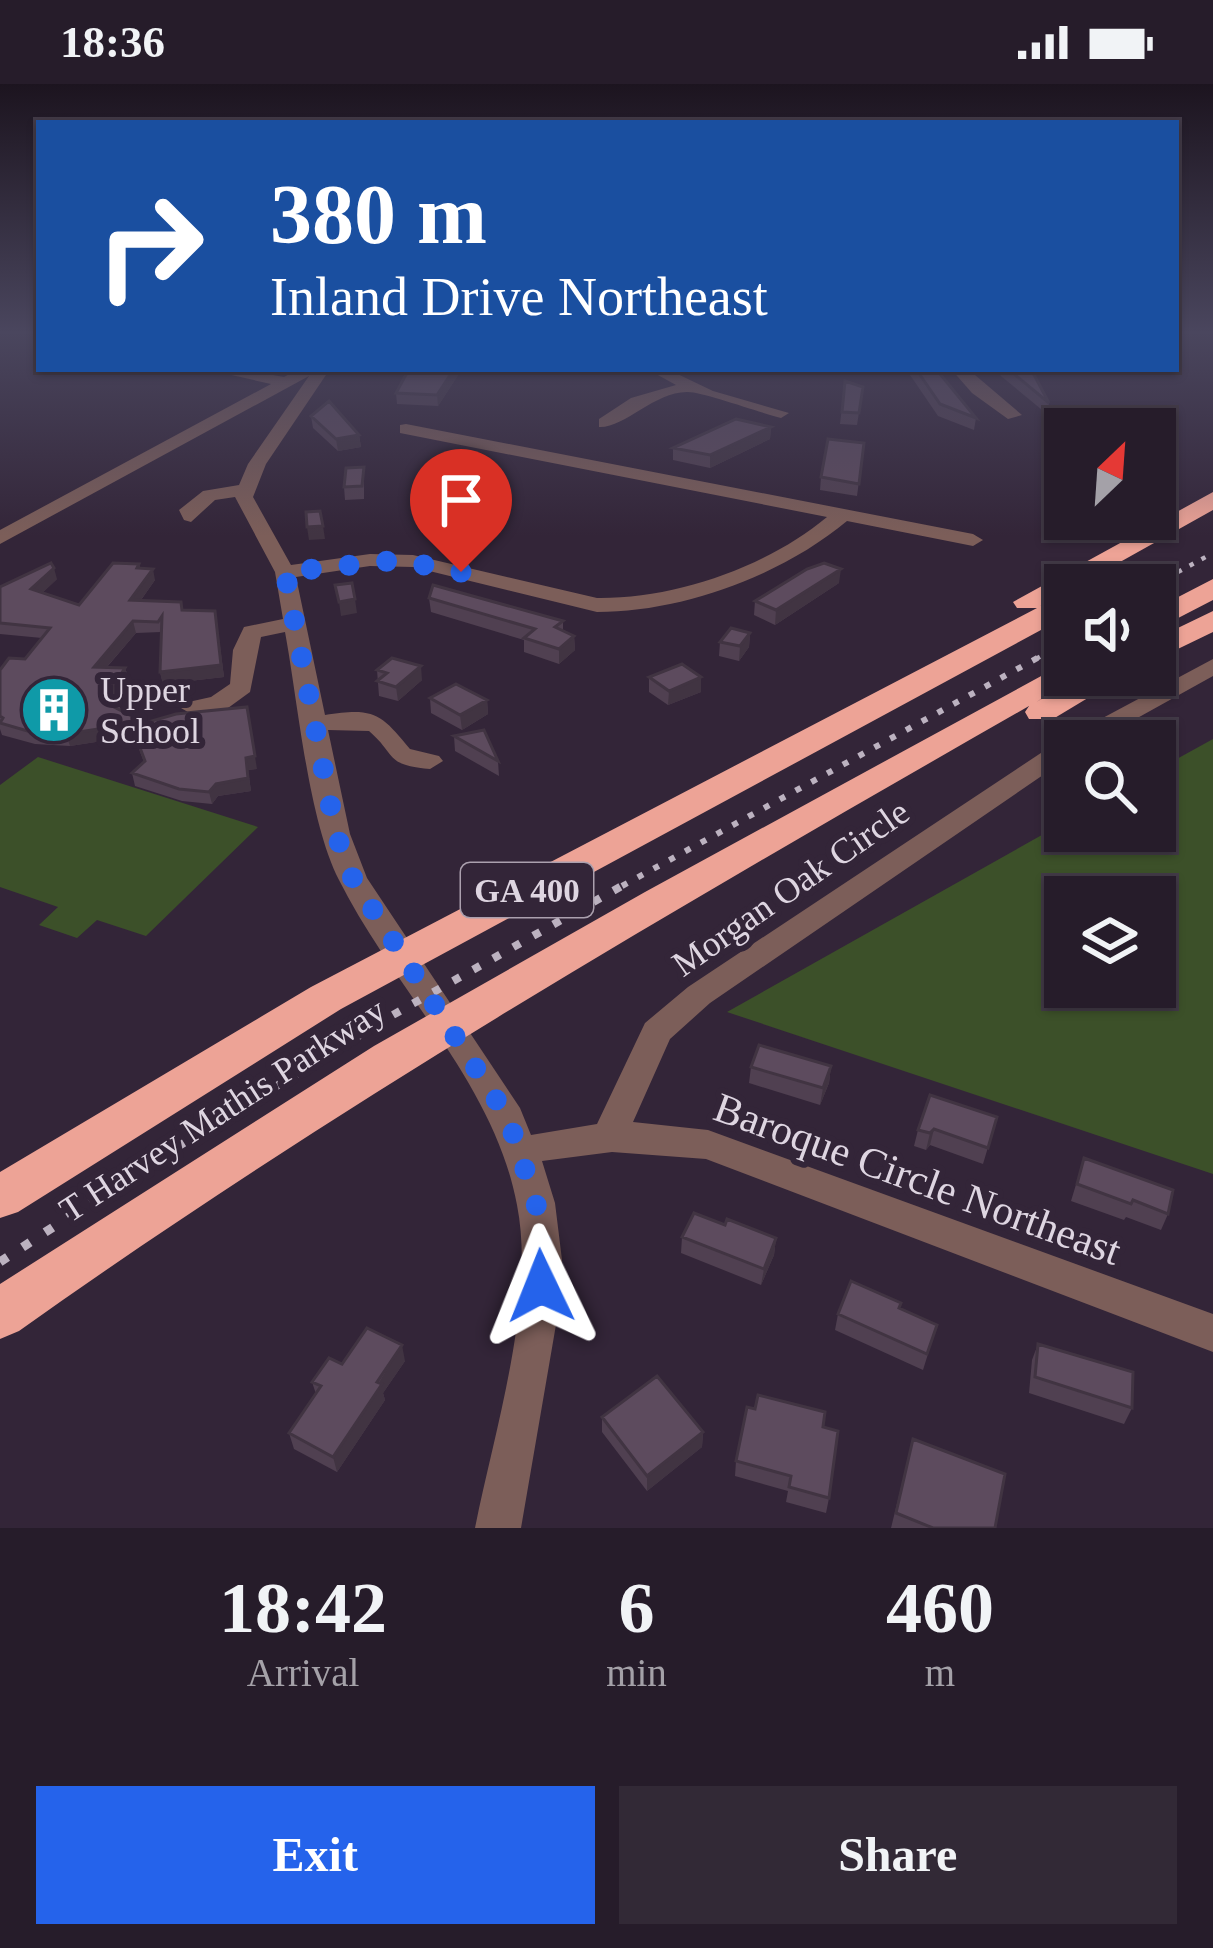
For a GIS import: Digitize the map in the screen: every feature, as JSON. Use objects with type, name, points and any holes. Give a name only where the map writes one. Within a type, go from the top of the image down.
[{"type":"highway","points":[[885,698],[918,663],[1213,500]]},
{"type":"highway","points":[[1144,564],[1213,528]]},
{"type":"highway","points":[[1176,609],[1213,588]]},
{"type":"highway","name":"T Harvey Mathis Parkway","points":[[0,1197],[326,998],[1044,615]]},
{"type":"highway","points":[[1176,640],[1213,620]]},
{"type":"highway","name":"T Harvey Mathis Parkway","points":[[0,1314],[271,1130],[588,942],[1044,684]]},
{"type":"highway","points":[[588,942],[1068,696]]},
{"type":"street","points":[[0,538],[269,401]]},
{"type":"street","points":[[287,401],[245,493],[285,572],[336,834],[353,879],[513,1135],[536,1203],[543,1260],[538,1313],[498,1528]]},
{"type":"street","points":[[605,423],[635,401]]},
{"type":"street","points":[[729,401],[781,413]]},
{"type":"street","points":[[995,401],[1014,415]]},
{"type":"street","points":[[406,429],[973,540]]},
{"type":"street","points":[[285,572],[370,560],[413,561],[630,615],[795,550],[842,515]]},
{"type":"street","points":[[193,708],[219,703],[242,687],[244,650],[252,632],[293,624]]},
{"type":"street","points":[[1115,720],[1213,666]]},
{"type":"street","points":[[314,725],[370,721],[386,731],[401,756],[430,761]]},
{"type":"street","name":"Morgan Oak Circle","points":[[610,1134],[657,1032],[699,995],[1044,762]]},
{"type":"street","name":"Baroque Circle Northeast","points":[[513,1135],[662,1136],[708,1145],[1213,1333]]},
{"type":"green space","points":[[1213,739],[1213,1174],[727,1012],[1044,834],[1044,852],[1176,852],[1176,759]]},
{"type":"green space","points":[[38,757],[258,827],[146,936],[97,920],[77,938],[39,925],[58,907],[0,887],[0,785]]},
{"type":"building","points":[[329,401],[359,435],[336,439],[311,416]]},
{"type":"building","points":[[843,401],[861,401],[859,413],[842,412]]},
{"type":"building","points":[[962,401],[976,418],[940,404]]},
{"type":"building","points":[[736,419],[771,427],[710,455],[673,448]]},
{"type":"building","points":[[828,439],[864,443],[859,484],[821,477]]},
{"type":"building","points":[[364,467],[362,486],[344,487],[346,468]]},
{"type":"building","points":[[320,511],[323,526],[307,527],[306,512]]},
{"type":"building","points":[[51,563],[54,568],[31,589],[79,605],[113,563],[139,564],[137,568],[153,569],[130,600],[181,602],[182,610],[215,611],[221,665],[160,672],[162,616],[158,622],[133,621],[94,667],[125,668],[106,696],[119,702],[112,706],[145,723],[176,714],[247,707],[255,756],[246,758],[248,778],[216,784],[209,792],[179,789],[132,773],[145,761],[131,724],[66,734],[31,732],[0,723],[0,670],[9,658],[25,659],[50,628],[0,623],[0,587]]},
{"type":"building","points":[[824,563],[841,569],[776,610],[755,601],[807,569]]},
{"type":"building","points":[[352,583],[355,599],[339,602],[335,585]]},
{"type":"building","points":[[433,585],[563,621],[555,627],[574,636],[559,649],[524,638],[535,629],[429,598]]},
{"type":"building","points":[[731,628],[750,633],[740,646],[720,642]]},
{"type":"building","points":[[392,658],[421,666],[396,687],[377,681],[387,673],[377,670]]},
{"type":"building","points":[[682,664],[701,677],[669,691],[649,677]]},
{"type":"building","points":[[456,684],[487,700],[460,715],[430,698]]},
{"type":"building","points":[[484,730],[498,761],[454,736]]},
{"type":"building","points":[[759,1045],[831,1066],[823,1088],[751,1067]]},
{"type":"building","points":[[930,1095],[997,1117],[988,1148],[934,1129],[930,1133],[918,1130]]},
{"type":"building","points":[[1084,1158],[1173,1190],[1168,1214],[1077,1184]]},
{"type":"building","points":[[694,1213],[725,1225],[727,1219],[776,1238],[764,1269],[682,1237]]},
{"type":"building","points":[[851,1281],[937,1325],[927,1354],[838,1314]]},
{"type":"building","points":[[367,1328],[402,1345],[333,1457],[289,1433],[321,1386],[312,1382],[329,1358],[342,1364]]},
{"type":"building","points":[[1038,1344],[1133,1372],[1132,1408],[1035,1377]]},
{"type":"building","points":[[657,1376],[703,1432],[647,1476],[602,1417]]},
{"type":"building","points":[[758,1395],[825,1412],[823,1427],[838,1431],[829,1498],[789,1487],[791,1476],[736,1461],[747,1407],[755,1409]]},
{"type":"building","points":[[913,1439],[1005,1474],[995,1528],[933,1528],[896,1513]]},
{"type":"railway","points":[[1176,573],[1213,553]]},
{"type":"railway","points":[[1036,659],[1044,655]]},
{"type":"railway","points":[[622,886],[1041,656]]},
{"type":"railway","points":[[138,1171],[391,1016],[627,883]]},
{"type":"railway","points":[[0,1262],[143,1168]]},
{"type":"place","name":"Upper School","points":[[54,710]]},
{"type":"route","points":[[461,572],[430,564],[370,560],[285,572],[336,834],[353,879],[508,1118],[536,1203],[541,1286]]}]
